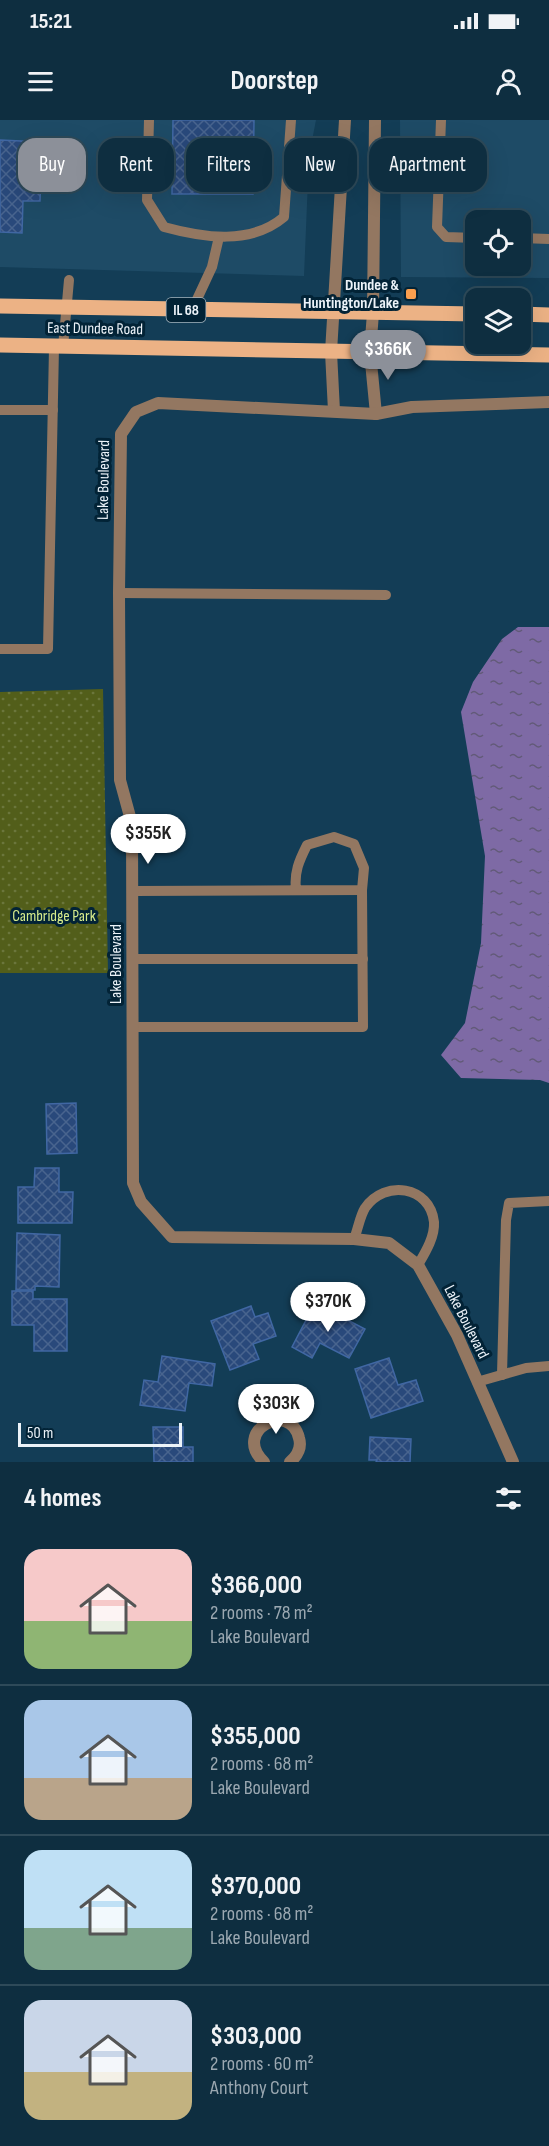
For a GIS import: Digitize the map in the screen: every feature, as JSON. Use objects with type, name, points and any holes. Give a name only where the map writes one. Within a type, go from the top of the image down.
[{"type":"main road","name":"East Dundee Road","points":[[0,306],[465,314]]},
{"type":"main road","points":[[531,314],[549,315]]},
{"type":"main road","name":"East Dundee Road","points":[[0,345],[549,355]]},
{"type":"street","points":[[334,411],[331,352],[345,120]]},
{"type":"street","points":[[375,120],[373,313],[370,352],[376,414]]},
{"type":"street","name":"Lake Boulevard","points":[[513,1462],[457,1335],[417,1265],[389,1243],[354,1239],[172,1237],[141,1202],[133,1183],[132,824],[120,780],[121,434],[136,412],[158,404],[376,414],[412,407],[549,402]]},
{"type":"street","points":[[264,1462],[258,1456],[254,1441],[261,1427],[274,1420],[289,1423],[298,1434],[299,1449],[290,1462]]},
{"type":"lane","points":[[149,120],[147,200],[157,219],[164,227],[219,237],[250,235],[272,227],[284,216],[291,120]]},
{"type":"lane","points":[[441,120],[437,227],[446,237],[465,238]]},
{"type":"lane","points":[[192,310],[212,267],[219,237]]},
{"type":"lane","points":[[531,238],[549,239]]},
{"type":"lane","points":[[0,649],[48,650],[53,410],[58,347],[69,280]]},
{"type":"lane","points":[[0,410],[53,410]]},
{"type":"lane","points":[[119,593],[386,595]]},
{"type":"lane","points":[[133,1027],[363,1027],[364,868],[354,844],[334,837],[307,845],[295,876],[296,890]]},
{"type":"lane","points":[[133,891],[363,890]]},
{"type":"lane","points":[[133,959],[363,958]]},
{"type":"lane","points":[[354,1239],[365,1208],[382,1193],[397,1189],[415,1193],[430,1206],[435,1224],[430,1244],[417,1265]]},
{"type":"lane","points":[[502,1375],[506,1220],[509,1203],[549,1201]]},
{"type":"lane","points":[[477,1382],[526,1368],[549,1366]]},
{"type":"shaded area","points":[[0,120],[316,120],[312,138],[284,138],[284,192],[308,192],[304,276],[0,267]]},
{"type":"shaded area","points":[[400,120],[549,120],[549,278],[401,277],[400,192],[487,192],[487,138],[400,138]]},
{"type":"green space","name":"Cambridge Park","points":[[103,689],[108,973],[0,973],[0,692]]},
{"type":"water","points":[[518,627],[549,627],[549,1083],[540,1080],[461,1078],[441,1055],[465,1023],[481,943],[485,856],[461,712],[473,682],[502,639]]},
{"type":"building","points":[[173,120],[254,120],[254,138],[186,138],[186,192],[253,192],[253,194],[172,194],[174,192]]},
{"type":"building","points":[[0,140],[18,141],[18,192],[40,192],[40,201],[23,201],[22,233],[0,232]]},
{"type":"building","points":[[76,1103],[77,1153],[47,1154],[46,1104]]},
{"type":"building","points":[[35,1168],[59,1168],[59,1192],[73,1192],[72,1223],[18,1223],[18,1187],[34,1187]]},
{"type":"building","points":[[17,1233],[60,1235],[59,1287],[35,1286],[35,1290],[16,1290]]},
{"type":"building","points":[[12,1291],[33,1291],[33,1299],[67,1299],[67,1351],[34,1351],[34,1325],[12,1325]]},
{"type":"building","points":[[315,1303],[365,1329],[349,1358],[320,1343],[312,1358],[292,1347]]},
{"type":"building","points":[[251,1306],[255,1317],[268,1313],[276,1336],[253,1344],[259,1359],[230,1370],[211,1321]]},
{"type":"building","points":[[162,1356],[215,1364],[212,1386],[189,1383],[185,1411],[140,1405],[144,1380],[158,1382]]},
{"type":"building","points":[[389,1358],[398,1385],[416,1380],[423,1401],[371,1418],[355,1369]]},
{"type":"building","points":[[153,1427],[183,1427],[183,1447],[193,1447],[193,1462],[154,1462]]},
{"type":"building","points":[[370,1437],[411,1439],[410,1462],[369,1460]]},
{"type":"place","name":"Dundee & Huntington/Lake","points":[[411,294]]}]
